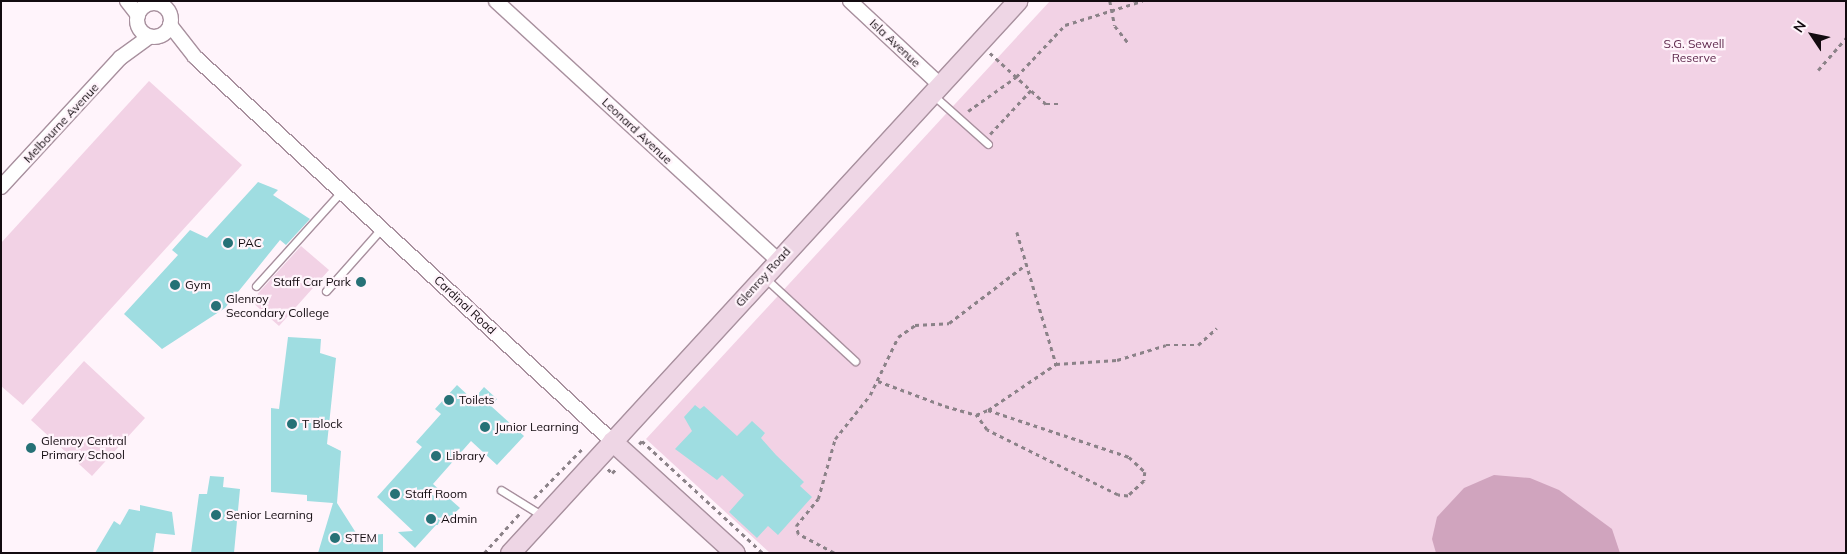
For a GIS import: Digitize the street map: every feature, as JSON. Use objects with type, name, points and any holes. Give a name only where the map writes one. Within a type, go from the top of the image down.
[{"type":"street","name":"Cardinal Road","points":[[127,1],[155,10],[195,57],[735,553]]},
{"type":"street","name":"Leonard Avenue","points":[[496,1],[778,260]]},
{"type":"street","name":"Isla Avenue","points":[[850,1],[936,89]]},
{"type":"street","name":"Glenroy Road","points":[[510,553],[1017,1]]},
{"type":"street","name":"Cardinal Road","points":[[155,10],[154,36],[195,57]]},
{"type":"street","name":"Melbourne Avenue","points":[[120,58],[154,36],[155,10]]},
{"type":"street","name":"Melbourne Avenue","points":[[2,184],[120,58],[155,10]]},
{"type":"lane","points":[[936,89],[958,118],[986,142]]},
{"type":"lane","points":[[256,286],[341,192]]},
{"type":"lane","points":[[326,291],[382,228]]},
{"type":"lane","points":[[764,276],[855,361]]},
{"type":"lane","points":[[501,490],[543,516]]},
{"type":"path","points":[[1110,1],[1110,11],[1129,44]]},
{"type":"path","points":[[958,118],[1016,77],[1064,25],[1142,1]]},
{"type":"path","points":[[1818,70],[1846,38]]},
{"type":"path","points":[[979,43],[1046,104],[1058,104]]},
{"type":"path","points":[[986,142],[1031,90]]},
{"type":"path","points":[[1017,232],[1025,265],[1056,364]]},
{"type":"path","points":[[834,553],[798,534],[796,526],[818,499],[835,439],[878,381],[898,337],[907,328],[949,323],[1025,265]]},
{"type":"path","points":[[976,415],[988,410],[1056,364],[1117,360],[1178,343],[1198,344],[1217,328]]},
{"type":"path","points":[[878,381],[976,415],[987,430],[1118,495],[1128,496],[1144,481],[1146,472],[1129,457],[988,410]]},
{"type":"path","points":[[484,553],[582,445],[612,473],[642,441],[763,553]]},
{"type":"green space","name":"S.G. Sewell Reserve","points":[[1050,1],[1846,1],[1846,553],[770,553],[646,439]]},
{"type":"green space","points":[[149,81],[242,165],[23,405],[1,386],[1,243]]},
{"type":"green space","points":[[301,246],[329,270],[279,326],[251,301]]},
{"type":"green space","points":[[84,361],[145,418],[92,476],[31,420]]},
{"type":"shaded area","points":[[1494,475],[1530,478],[1559,490],[1612,529],[1620,553],[1436,553],[1432,539],[1437,517],[1464,488]]},
{"type":"building","name":"PAC","points":[[258,182],[278,190],[273,195],[310,219],[286,245],[280,240],[225,308],[162,349],[124,314],[178,255],[172,250],[190,230],[207,238]]},
{"type":"building","name":"T Block","points":[[288,337],[321,339],[320,353],[336,358],[327,444],[341,451],[337,503],[358,536],[383,534],[383,553],[318,553],[333,503],[307,501],[307,495],[271,492],[271,408],[279,409]]},
{"type":"building","points":[[457,385],[473,400],[484,387],[497,399],[491,406],[524,436],[497,465],[471,441],[433,484],[460,508],[442,525],[436,525],[415,548],[398,532],[413,531],[377,497],[422,447],[416,442],[441,414],[435,409]]},
{"type":"building","points":[[695,405],[700,409],[704,406],[737,436],[752,421],[765,433],[761,438],[804,482],[800,486],[812,497],[778,535],[768,526],[757,538],[729,512],[744,495],[722,475],[717,480],[675,449],[692,431],[684,417]]},
{"type":"building","name":"Senior Learning","points":[[210,476],[224,477],[223,487],[240,489],[234,553],[191,553],[199,494],[207,494]]},
{"type":"building","points":[[140,505],[172,512],[175,535],[156,533],[153,553],[95,553],[114,521],[120,525],[129,509],[140,511]]},
{"type":"place","name":"PAC","points":[[228,243]]},
{"type":"place","name":"Staff Car Park","points":[[361,282]]},
{"type":"place","name":"Gym","points":[[175,285]]},
{"type":"place","name":"Glenroy Secondary College","points":[[216,306]]},
{"type":"place","name":"Toilets","points":[[449,400]]},
{"type":"place","name":"T Block","points":[[292,424]]},
{"type":"place","name":"Junior Learning","points":[[485,427]]},
{"type":"place","name":"Glenroy Central Primary School","points":[[31,448]]},
{"type":"place","name":"Library","points":[[436,456]]},
{"type":"place","name":"Staff Room","points":[[395,494]]},
{"type":"place","name":"Senior Learning","points":[[216,515]]},
{"type":"place","name":"Admin","points":[[431,519]]},
{"type":"place","name":"STEM","points":[[335,538]]}]
